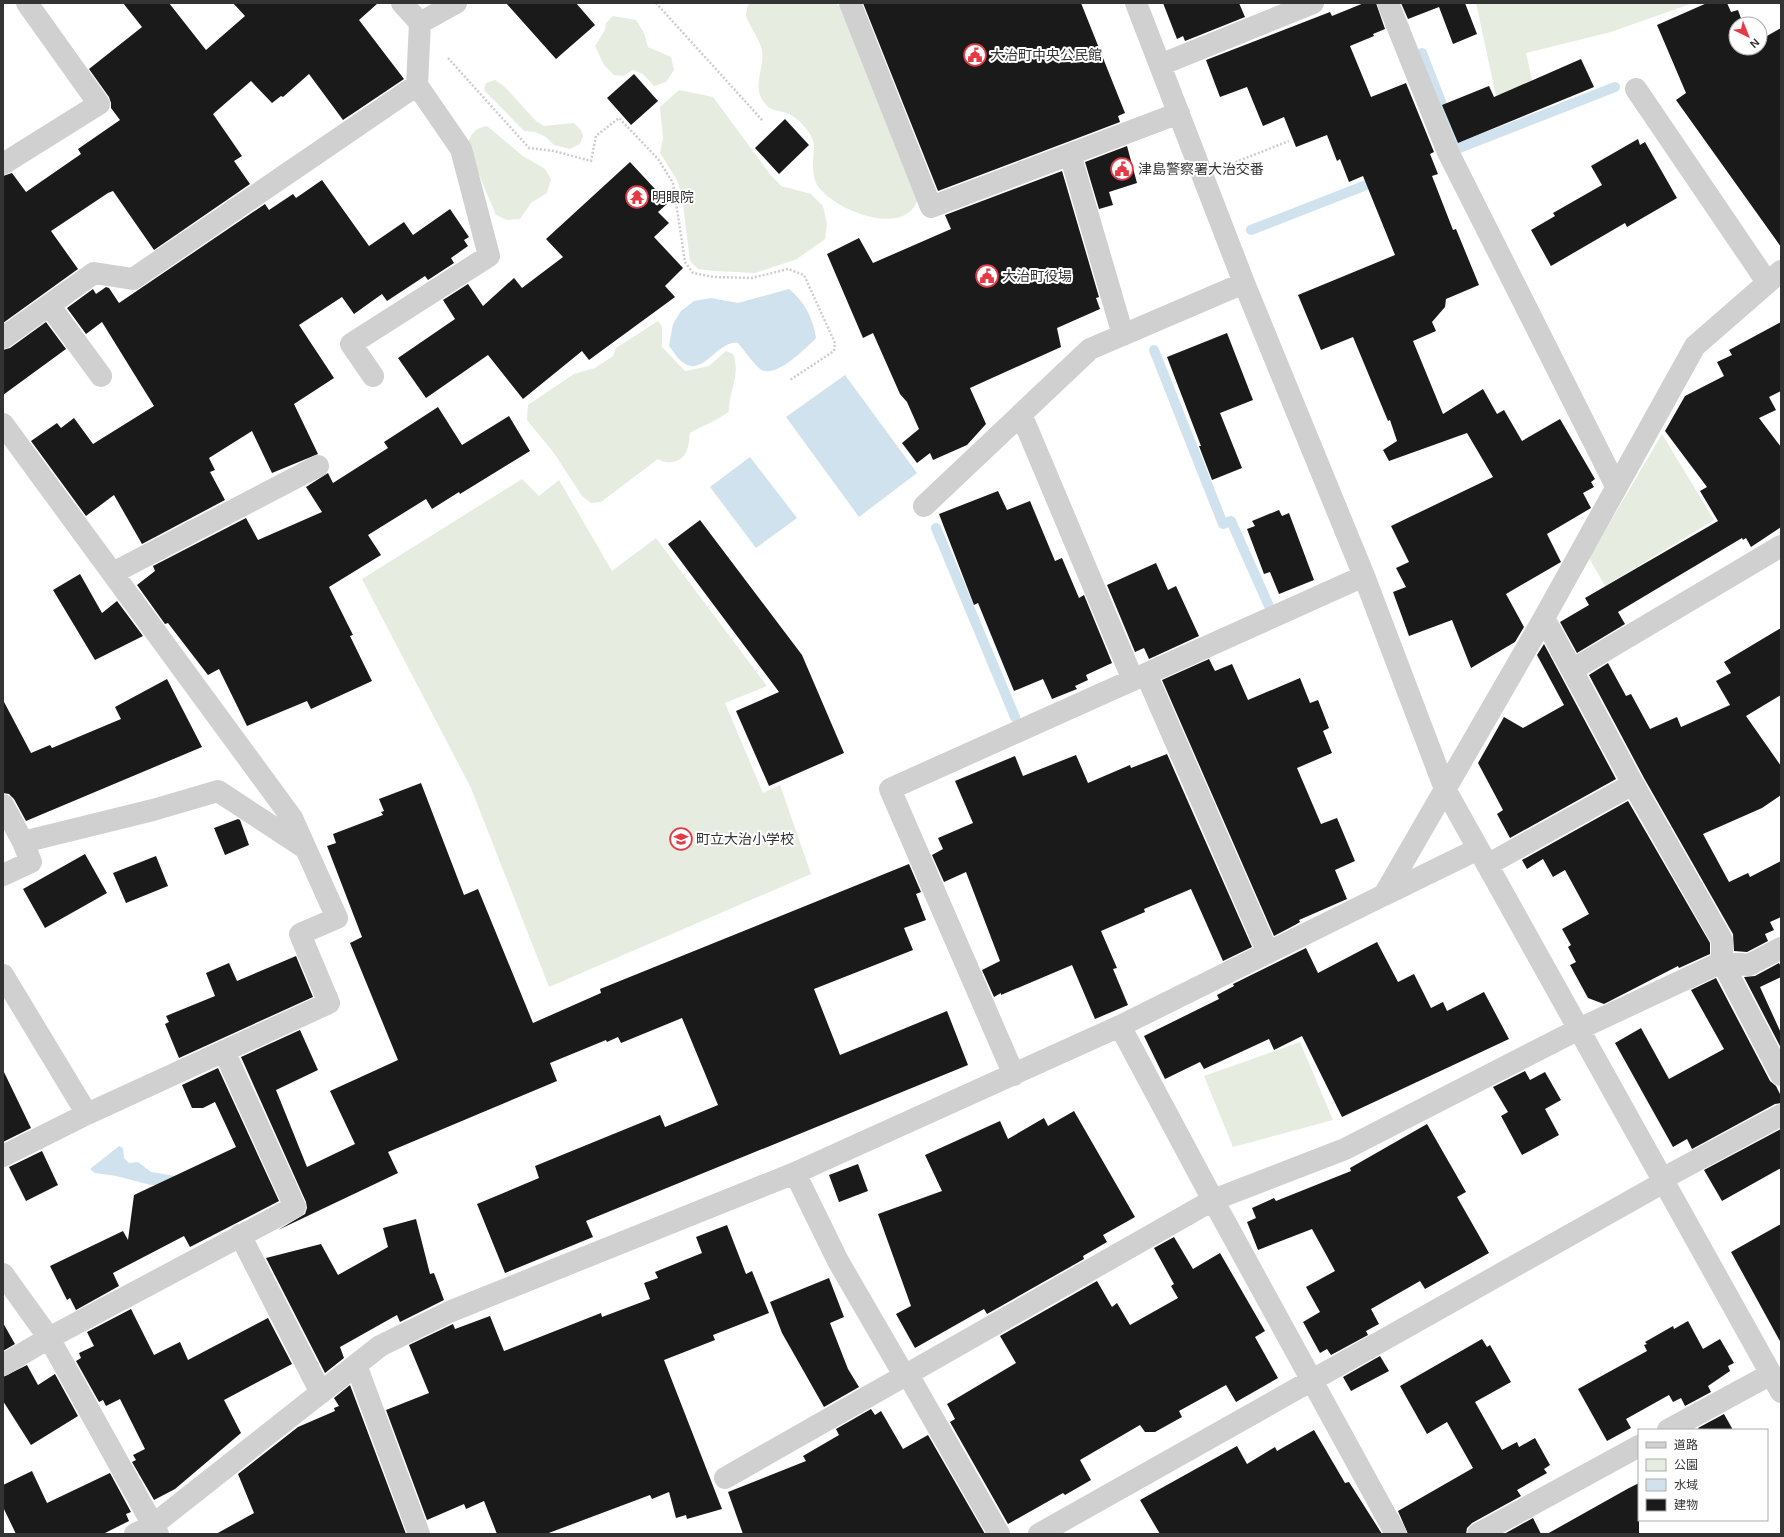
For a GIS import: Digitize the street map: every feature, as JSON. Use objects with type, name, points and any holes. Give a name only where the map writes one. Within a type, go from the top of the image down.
[{"type":"street","points":[[3,164],[99,104],[27,3]]},
{"type":"street","points":[[373,376],[351,344],[489,256],[461,149],[416,85],[420,23],[402,3]]},
{"type":"street","points":[[420,23],[456,3]]},
{"type":"street","points":[[850,3],[931,207],[1179,113]]},
{"type":"street","points":[[1136,3],[1244,283],[1364,576],[1445,789],[1777,1382],[1670,1429]]},
{"type":"street","points":[[1160,65],[1313,3]]},
{"type":"street","points":[[1388,3],[1447,150],[1616,486]]},
{"type":"street","points":[[3,338],[94,273],[133,279],[416,85]]},
{"type":"street","points":[[1384,895],[1544,618],[1695,346],[1774,276],[1636,89]]},
{"type":"street","points":[[1070,154],[1123,335]]},
{"type":"street","points":[[924,506],[1090,349],[1244,283]]},
{"type":"street","points":[[49,305],[101,376]]},
{"type":"street","points":[[1021,414],[1140,677],[1268,953]]},
{"type":"street","points":[[3,424],[292,818],[337,918],[300,934],[329,1003],[87,1114],[3,1156]]},
{"type":"street","points":[[113,573],[318,466]]},
{"type":"street","points":[[1572,670],[1781,546]]},
{"type":"street","points":[[1014,1075],[890,789],[1364,576]]},
{"type":"street","points":[[1544,618],[1634,784],[1722,940],[1722,962],[1781,1075]]},
{"type":"street","points":[[3,1274],[49,1338],[149,1531],[380,1346],[449,1312],[795,1173],[1014,1075],[1120,1026],[1384,895],[1482,857],[1634,784]]},
{"type":"street","points":[[23,842],[153,810],[218,791],[305,848]]},
{"type":"street","points":[[3,805],[23,842],[31,862],[3,875]]},
{"type":"street","points":[[725,1478],[1213,1200],[1345,1148],[1579,1029],[1722,962],[1749,965],[1781,948]]},
{"type":"street","points":[[3,974],[87,1114]]},
{"type":"street","points":[[1120,1026],[1213,1200],[1396,1534]]},
{"type":"street","points":[[3,1365],[49,1338],[295,1207],[224,1051]]},
{"type":"street","points":[[1039,1534],[1312,1381],[1663,1180],[1781,1115]]},
{"type":"street","points":[[795,1173],[838,1261],[999,1534]]},
{"type":"street","points":[[240,1235],[321,1393]]},
{"type":"street","points":[[356,1365],[420,1534]]},
{"type":"street","points":[[1478,1534],[1638,1447]]},
{"type":"path","points":[[656,3],[763,121]]},
{"type":"path","points":[[420,23],[454,66],[529,148],[554,151],[591,161],[596,136],[619,118],[658,159],[673,183],[685,262],[693,273],[714,277],[752,278],[788,269],[804,275],[835,343],[834,351],[790,380]]},
{"type":"path","points":[[1203,176],[1289,141]]},
{"type":"green space","points":[[749,3],[835,3],[841,7],[918,198],[911,210],[901,217],[887,219],[872,217],[857,213],[843,206],[821,190],[814,177],[814,148],[812,138],[808,131],[793,116],[785,112],[775,110],[766,105],[760,95],[759,83],[762,64],[762,51],[746,15]]},
{"type":"green space","points":[[1476,3],[1693,3],[1611,32],[1526,53],[1534,88],[1496,96]]},
{"type":"green space","points":[[613,16],[636,20],[644,33],[648,47],[671,57],[674,70],[666,82],[654,86],[643,74],[633,70],[623,76],[614,75],[604,65],[595,46],[605,30],[606,23]]},
{"type":"green space","points":[[495,80],[505,87],[536,121],[544,126],[574,123],[581,130],[583,136],[580,144],[570,149],[554,145],[546,137],[535,132],[524,131],[484,90],[486,83]]},
{"type":"green space","points":[[679,90],[713,97],[770,174],[781,186],[811,194],[823,206],[827,224],[825,239],[797,259],[755,273],[698,269],[690,261],[682,196],[677,180],[660,153],[663,138],[660,107]]},
{"type":"green space","points":[[487,126],[523,156],[545,169],[551,179],[547,193],[531,203],[520,219],[507,220],[496,215],[467,146],[476,130]]},
{"type":"green space","points":[[658,321],[662,326],[662,347],[685,371],[709,366],[726,351],[733,354],[736,369],[729,411],[720,418],[690,433],[687,450],[679,460],[675,462],[666,462],[658,459],[601,502],[591,503],[582,496],[554,453],[527,420],[528,405],[574,374],[595,368],[613,356],[616,348]]},
{"type":"green space","points":[[1662,434],[1714,520],[1605,586],[1589,558]]},
{"type":"green space","points":[[522,479],[539,496],[559,480],[612,571],[656,538],[767,686],[725,703],[763,793],[780,785],[811,874],[549,987],[471,788],[362,579]]},
{"type":"green space","points":[[1300,1042],[1333,1120],[1233,1147],[1204,1076]]},
{"type":"water","points":[[789,289],[807,310],[813,324],[816,338],[798,355],[782,367],[766,371],[760,369],[738,343],[723,347],[703,363],[696,366],[689,366],[679,359],[669,346],[673,324],[681,311],[694,301],[711,298],[738,303]]},
{"type":"water","points":[[845,375],[917,473],[859,517],[786,417]]},
{"type":"water","points":[[750,457],[797,518],[756,548],[710,487]]},
{"type":"water","points":[[119,1146],[123,1148],[124,1158],[129,1163],[138,1162],[151,1172],[175,1176],[158,1185],[151,1185],[116,1176],[95,1173],[90,1169]]},
{"type":"building","points":[[123,3],[169,3],[206,50],[245,16],[233,3],[378,3],[359,20],[404,79],[343,120],[309,74],[283,97],[281,96],[272,103],[251,81],[213,114],[242,156],[234,161],[250,184],[154,250],[113,191],[108,193],[51,231],[78,269],[3,323],[3,176],[12,173],[26,192],[81,154],[78,149],[120,120],[111,108],[109,97],[89,69],[142,27]]},
{"type":"building","points":[[506,3],[576,3],[595,25],[556,59]]},
{"type":"building","points":[[863,3],[1081,3],[1125,113],[1118,116],[1120,122],[938,191]]},
{"type":"building","points":[[1163,3],[1239,3],[1245,17],[1185,41],[1183,36],[1177,39]]},
{"type":"building","points":[[1364,3],[1376,3],[1385,29],[1373,34],[1374,36],[1350,46],[1371,97],[1406,83],[1434,152],[1430,154],[1438,174],[1432,176],[1453,230],[1456,229],[1479,285],[1446,299],[1445,307],[1432,322],[1436,331],[1413,341],[1443,414],[1483,389],[1497,414],[1504,410],[1522,441],[1560,419],[1595,479],[1591,482],[1594,487],[1583,493],[1591,508],[1547,534],[1561,562],[1506,594],[1524,627],[1515,642],[1471,668],[1452,620],[1409,636],[1393,592],[1406,587],[1396,568],[1409,562],[1391,526],[1493,477],[1467,433],[1389,461],[1383,450],[1397,441],[1390,420],[1388,421],[1353,337],[1321,350],[1298,295],[1395,255],[1363,176],[1349,182],[1340,159],[1337,161],[1327,135],[1296,147],[1284,117],[1263,126],[1247,87],[1220,97],[1206,60],[1330,12],[1332,16]]},
{"type":"building","points":[[1401,3],[1465,3],[1477,34],[1453,44],[1439,7],[1408,19]]},
{"type":"building","points":[[1707,3],[1727,3],[1731,12],[1738,10],[1740,16],[1728,16],[1728,56],[1768,56],[1768,35],[1781,28],[1781,247],[1676,100],[1686,93],[1657,25]]},
{"type":"building","points":[[1581,59],[1594,87],[1458,143],[1442,105],[1489,86],[1494,97]]},
{"type":"building","points":[[634,74],[658,101],[631,125],[607,98]]},
{"type":"building","points":[[785,119],[809,145],[779,174],[755,148]]},
{"type":"building","points":[[1638,139],[1640,145],[1645,142],[1677,198],[1627,227],[1625,223],[1551,266],[1531,230],[1555,216],[1553,213],[1602,185],[1591,166]]},
{"type":"building","points":[[1127,146],[1137,183],[1109,192],[1113,205],[1099,209],[1085,162]]},
{"type":"building","points":[[630,162],[668,203],[658,212],[669,223],[654,237],[683,268],[665,286],[675,297],[589,360],[582,351],[523,399],[488,355],[426,398],[398,358],[455,319],[443,300],[468,284],[483,306],[514,278],[522,288],[563,257],[546,239]]},
{"type":"building","points":[[1062,171],[1099,297],[1096,298],[1100,309],[1057,328],[1061,347],[970,388],[986,424],[967,445],[933,460],[930,453],[917,463],[902,443],[919,429],[907,402],[900,394],[873,333],[863,338],[827,254],[859,238],[873,263],[951,229],[945,215]]},
{"type":"building","points":[[322,180],[369,246],[404,222],[413,235],[450,209],[469,237],[464,240],[468,246],[451,258],[454,263],[428,280],[425,276],[387,301],[382,294],[354,314],[342,297],[299,325],[334,378],[294,404],[318,454],[272,473],[252,431],[209,458],[215,470],[210,472],[225,500],[142,544],[114,495],[86,516],[31,441],[57,423],[61,428],[74,418],[93,444],[154,406],[102,322],[86,334],[67,308],[93,289],[96,294],[106,287],[109,288],[119,303],[265,204],[269,210],[293,194],[296,198]]},
{"type":"building","points":[[46,322],[66,349],[3,395],[3,350],[10,348]]},
{"type":"building","points":[[1781,322],[1781,391],[1769,397],[1776,410],[1759,418],[1781,447],[1781,527],[1751,547],[1746,538],[1743,540],[1742,538],[1618,612],[1625,624],[1577,653],[1560,622],[1589,605],[1585,598],[1718,521],[1700,491],[1707,487],[1665,431],[1685,396],[1724,376],[1717,362],[1732,355],[1729,350]]},
{"type":"building","points":[[1227,333],[1253,400],[1220,413],[1242,468],[1212,480],[1199,446],[1201,446],[1167,357]]},
{"type":"building","points":[[438,407],[462,445],[509,416],[530,451],[460,494],[459,492],[432,509],[426,499],[368,535],[381,555],[329,587],[353,635],[350,636],[372,681],[311,709],[307,701],[247,726],[219,669],[208,675],[168,623],[165,624],[137,585],[155,571],[153,566],[246,518],[258,540],[322,512],[306,487],[328,473],[333,483],[388,448],[384,442]]},
{"type":"building","points":[[998,491],[1007,510],[1030,501],[1055,561],[1062,558],[1079,598],[1084,595],[1112,663],[1086,675],[1088,680],[1075,686],[1077,689],[1052,699],[1043,679],[1014,691],[978,603],[974,605],[939,514]]},
{"type":"building","points":[[1279,510],[1282,516],[1289,513],[1314,580],[1279,594],[1270,572],[1264,574],[1247,529],[1255,526],[1252,521]]},
{"type":"building","points":[[700,520],[802,655],[844,753],[769,786],[736,711],[779,692],[668,544]]},
{"type":"building","points":[[1156,563],[1168,590],[1176,586],[1199,636],[1149,659],[1144,648],[1135,652],[1107,585]]},
{"type":"building","points":[[80,574],[102,613],[117,601],[143,636],[95,660],[53,590]]},
{"type":"building","points":[[1781,628],[1781,695],[1746,716],[1781,766],[1781,795],[1762,808],[1703,834],[1729,882],[1748,873],[1750,877],[1781,861],[1781,917],[1770,922],[1774,930],[1765,934],[1768,941],[1747,952],[1734,951],[1733,934],[1644,778],[1589,675],[1608,663],[1626,696],[1631,694],[1650,729],[1677,717],[1681,727],[1730,705],[1716,681],[1731,673],[1724,662]]},
{"type":"building","points":[[1544,644],[1616,779],[1510,838],[1497,814],[1503,810],[1478,763],[1504,717],[1523,728],[1564,705],[1537,655]]},
{"type":"building","points":[[1209,659],[1215,671],[1232,664],[1248,700],[1300,678],[1310,703],[1318,700],[1329,728],[1323,731],[1332,753],[1297,768],[1321,824],[1337,818],[1355,861],[1335,870],[1347,899],[1299,920],[1300,922],[1274,936],[1162,680]]},
{"type":"building","points":[[167,679],[202,747],[26,821],[14,799],[9,794],[3,793],[3,700],[31,753],[50,745],[52,748],[121,719],[115,707]]},
{"type":"building","points":[[1167,754],[1252,947],[1223,961],[1191,889],[1144,909],[1145,912],[1101,931],[1117,968],[1113,969],[1128,1005],[1095,1019],[1072,965],[994,997],[982,970],[1000,961],[966,872],[944,882],[932,855],[943,849],[938,838],[973,823],[955,781],[1015,756],[1023,776],[1076,755],[1088,783],[1130,765],[1131,768]]},
{"type":"building","points":[[421,783],[464,895],[478,889],[533,1023],[601,993],[600,989],[909,864],[921,892],[916,894],[926,920],[904,928],[913,950],[814,989],[840,1055],[947,1011],[968,1065],[586,1221],[593,1237],[505,1273],[477,1204],[539,1178],[535,1166],[660,1115],[665,1127],[718,1105],[682,1018],[621,1043],[618,1037],[607,1042],[606,1040],[550,1063],[557,1081],[388,1152],[398,1173],[278,1230],[305,1214],[307,1208],[306,1202],[241,1057],[300,1030],[318,1070],[276,1090],[307,1167],[355,1144],[330,1091],[398,1060],[350,943],[362,937],[327,846],[336,843],[333,834],[383,815],[381,812],[384,811],[379,799]]},
{"type":"building","points":[[1628,801],[1710,943],[1710,954],[1679,968],[1678,966],[1604,1004],[1588,998],[1570,965],[1576,962],[1568,947],[1571,945],[1562,929],[1589,914],[1565,870],[1553,877],[1543,859],[1527,869],[1522,860]]},
{"type":"building","points":[[238,819],[240,820],[249,845],[225,855],[214,828]]},
{"type":"building","points":[[85,854],[107,893],[45,928],[23,889]]},
{"type":"building","points":[[156,856],[168,886],[126,903],[113,873]]},
{"type":"building","points":[[1377,942],[1398,982],[1414,974],[1431,1008],[1443,1002],[1447,1011],[1484,992],[1509,1039],[1342,1117],[1302,1036],[1274,1050],[1269,1039],[1204,1069],[1200,1062],[1165,1079],[1144,1036],[1219,999],[1217,995],[1234,986],[1233,984],[1306,948],[1318,973]]},
{"type":"building","points":[[296,956],[313,997],[179,1058],[165,1024],[169,1022],[166,1016],[215,996],[206,973],[229,963],[237,981]]},
{"type":"building","points":[[1779,963],[1781,967],[1781,977],[1760,987],[1781,1033],[1781,1048],[1744,977],[1755,976]]},
{"type":"building","points":[[1716,978],[1770,1081],[1776,1086],[1781,1096],[1781,1103],[1775,1104],[1692,1149],[1687,1139],[1673,1147],[1615,1043],[1641,1028],[1669,1079],[1724,1049],[1691,990]]},
{"type":"building","points":[[218,1068],[279,1201],[190,1247],[184,1236],[113,1273],[119,1286],[76,1310],[70,1298],[67,1300],[50,1266],[123,1231],[128,1240],[134,1195],[236,1147],[215,1102],[203,1108],[192,1108],[182,1085]]},
{"type":"building","points":[[3,1070],[31,1128],[3,1142]]},
{"type":"building","points":[[1525,1071],[1530,1080],[1545,1072],[1561,1100],[1545,1109],[1559,1135],[1522,1155],[1501,1116],[1508,1112],[1493,1087]]},
{"type":"building","points":[[1074,1111],[1135,1217],[1103,1235],[1107,1242],[1083,1256],[1084,1259],[987,1314],[984,1309],[915,1348],[896,1314],[911,1306],[878,1214],[942,1191],[925,1155],[1000,1121],[1008,1139],[1044,1118],[1048,1126]]},
{"type":"building","points":[[1427,1124],[1466,1192],[1457,1197],[1489,1253],[1425,1289],[1420,1281],[1371,1309],[1379,1324],[1366,1331],[1368,1335],[1331,1355],[1327,1349],[1320,1353],[1303,1322],[1320,1312],[1306,1287],[1335,1271],[1312,1229],[1258,1250],[1247,1222],[1256,1218],[1252,1208],[1274,1198],[1276,1201],[1351,1171],[1350,1168]]},
{"type":"building","points":[[1781,1129],[1781,1168],[1722,1201],[1704,1170]]},
{"type":"building","points":[[42,1151],[58,1185],[26,1201],[9,1167]]},
{"type":"building","points":[[858,1164],[868,1191],[839,1202],[829,1175]]},
{"type":"building","points":[[416,1219],[430,1274],[434,1273],[444,1300],[400,1322],[397,1315],[340,1347],[344,1358],[325,1373],[266,1258],[321,1244],[338,1275],[388,1247],[383,1228]]},
{"type":"building","points":[[1781,1224],[1781,1343],[1731,1252]]},
{"type":"building","points":[[727,1225],[746,1274],[752,1271],[769,1313],[713,1335],[715,1340],[664,1360],[722,1509],[687,1519],[686,1515],[676,1518],[669,1492],[652,1499],[650,1495],[546,1534],[497,1534],[484,1501],[466,1509],[464,1504],[427,1520],[386,1410],[429,1393],[409,1345],[453,1324],[455,1329],[490,1316],[504,1351],[601,1313],[602,1317],[650,1299],[644,1283],[658,1278],[655,1272],[702,1253],[696,1237]]},
{"type":"building","points":[[1174,1237],[1193,1269],[1220,1253],[1265,1331],[1255,1337],[1278,1378],[1236,1402],[1226,1385],[1179,1411],[1182,1417],[1155,1432],[1145,1432],[1140,1425],[1080,1460],[1091,1480],[1065,1495],[1063,1493],[1008,1524],[950,1422],[955,1419],[947,1404],[1016,1363],[1000,1336],[1097,1281],[1112,1307],[1117,1303],[1130,1325],[1178,1298],[1171,1286],[1174,1284],[1154,1248]]},
{"type":"building","points":[[829,1278],[844,1317],[830,1323],[848,1369],[859,1387],[824,1407],[782,1333],[770,1302]]},
{"type":"building","points":[[131,1309],[154,1355],[180,1342],[188,1360],[268,1318],[292,1364],[224,1400],[241,1433],[175,1489],[154,1500],[132,1462],[136,1460],[133,1455],[145,1449],[120,1399],[106,1406],[103,1400],[99,1402],[76,1361],[81,1358],[79,1353],[94,1346],[87,1332]]},
{"type":"building","points":[[1688,1321],[1703,1349],[1720,1339],[1734,1363],[1728,1366],[1730,1371],[1708,1386],[1711,1392],[1685,1406],[1681,1398],[1673,1402],[1669,1395],[1626,1419],[1631,1428],[1607,1441],[1578,1389],[1647,1351],[1644,1345],[1647,1344],[1645,1342],[1673,1326],[1674,1329]]},
{"type":"building","points":[[3,1323],[15,1344],[3,1351]]},
{"type":"building","points":[[1482,1339],[1487,1347],[1490,1345],[1511,1382],[1475,1402],[1502,1450],[1517,1442],[1519,1447],[1535,1438],[1550,1465],[1544,1469],[1547,1473],[1517,1490],[1521,1496],[1472,1523],[1467,1528],[1466,1534],[1408,1534],[1398,1511],[1473,1468],[1447,1422],[1427,1434],[1400,1386]]},
{"type":"building","points":[[1380,1356],[1389,1371],[1351,1391],[1343,1377]]},
{"type":"building","points":[[27,1365],[38,1385],[55,1374],[78,1416],[31,1445],[3,1401],[3,1377]]},
{"type":"building","points":[[350,1385],[406,1534],[216,1534],[254,1513],[238,1474],[298,1427],[335,1411],[334,1408],[339,1406],[334,1398]]},
{"type":"building","points":[[871,1409],[875,1415],[881,1411],[903,1449],[928,1435],[985,1534],[743,1534],[728,1492],[806,1461],[803,1456],[839,1435],[836,1429]]},
{"type":"building","points":[[1724,1414],[1732,1429],[1698,1429]]},
{"type":"building","points":[[1314,1430],[1345,1483],[1349,1482],[1382,1534],[1160,1534],[1140,1500],[1237,1446],[1247,1464],[1275,1447],[1277,1451]]},
{"type":"building","points":[[32,1471],[47,1503],[110,1473],[131,1512],[126,1514],[129,1521],[103,1534],[16,1534],[3,1507],[3,1485]]},
{"type":"building","points":[[1638,1484],[1639,1534],[1547,1534]]},
{"type":"building","points":[[1533,1518],[1541,1534],[1504,1534]]},
{"type":"waterway","points":[[1422,53],[1459,148],[1615,87]]},
{"type":"waterway","points":[[1251,230],[1379,180]]},
{"type":"waterway","points":[[1154,350],[1223,524],[1231,521],[1269,606]]},
{"type":"waterway","points":[[936,528],[1015,717]]},
{"type":"place","name":"大治町中央公民館","points":[[975,55]]},
{"type":"place","name":"津島警察署大治交番","points":[[1122,169]]},
{"type":"place","name":"明眼院","points":[[637,197]]},
{"type":"place","name":"大治町役場","points":[[987,276]]},
{"type":"place","name":"町立大治小学校","points":[[681,839]]}]
